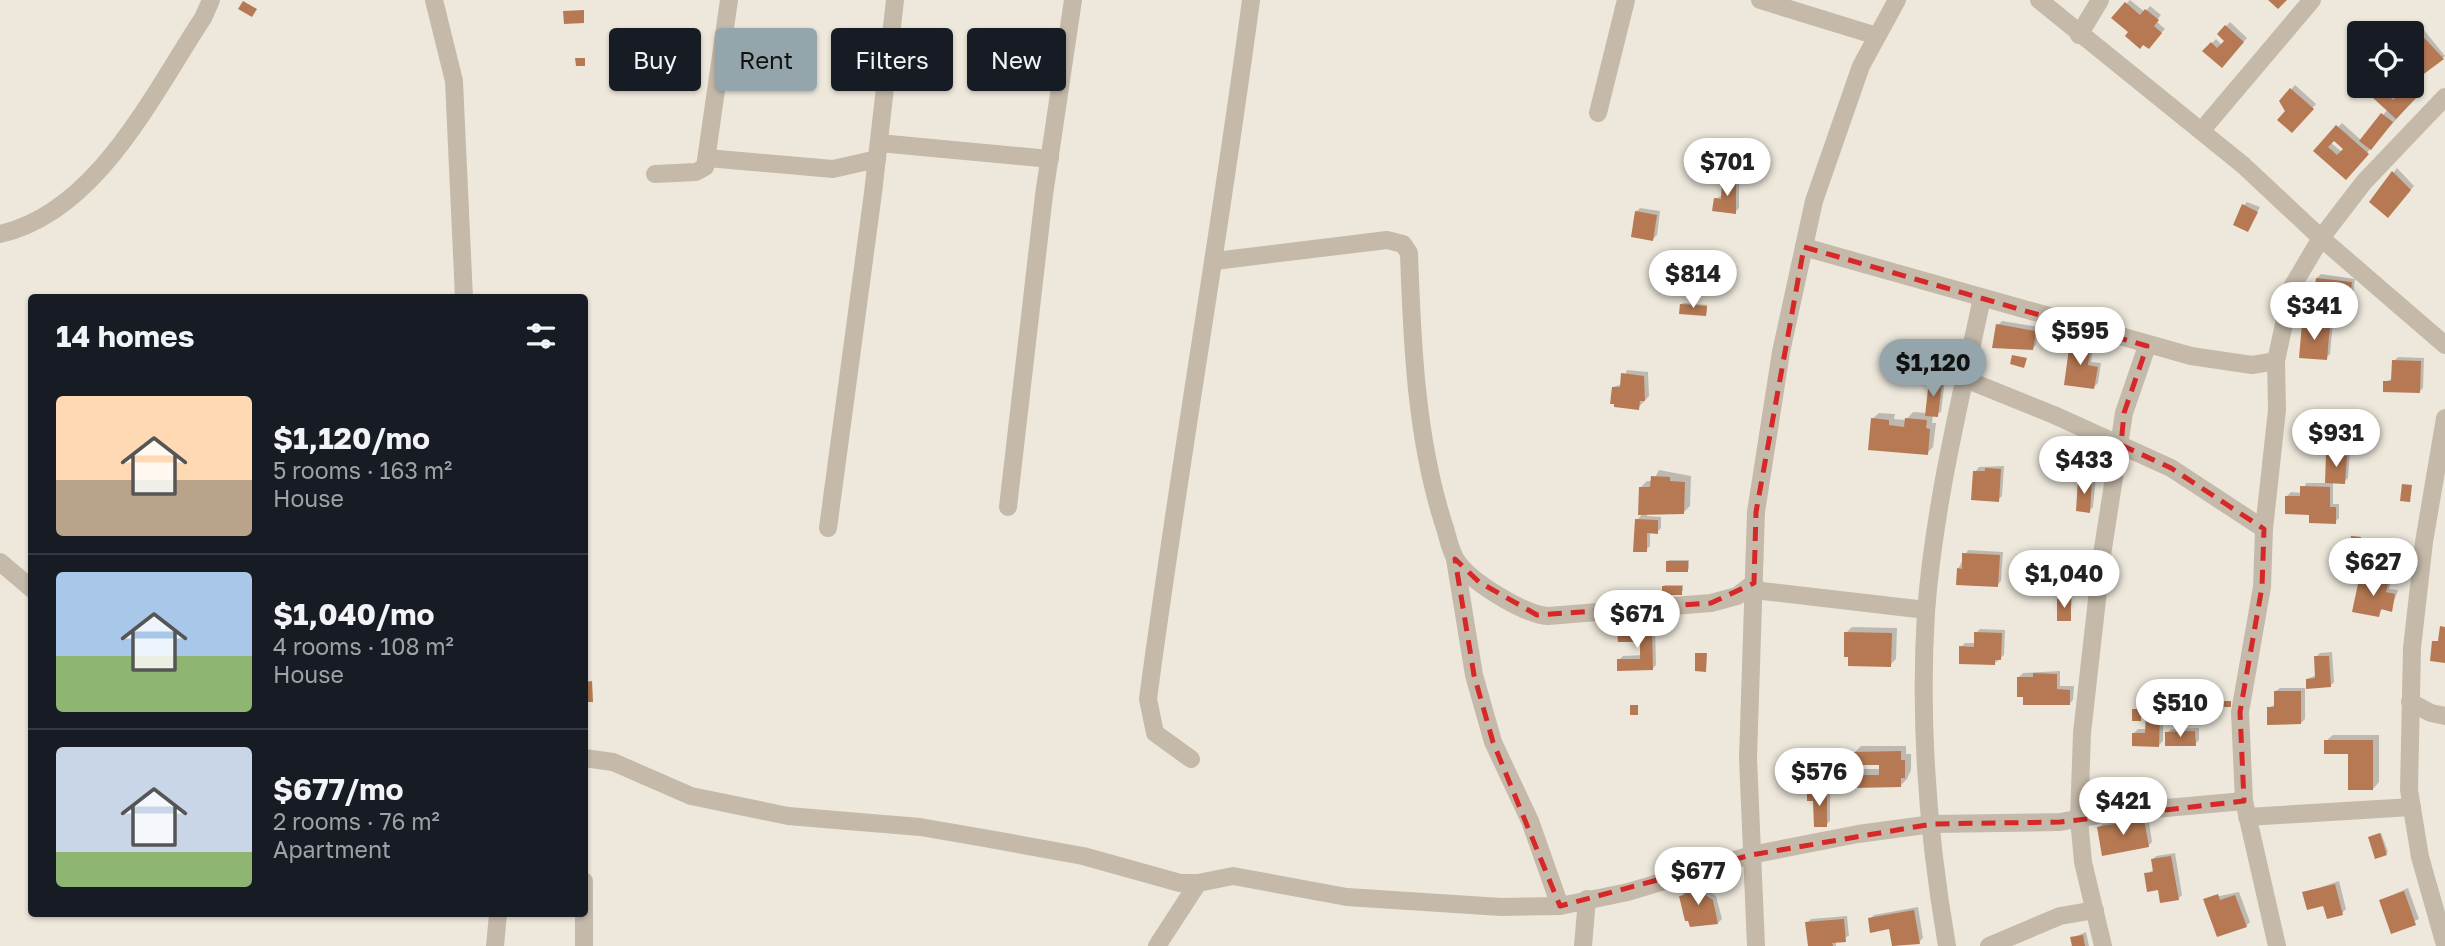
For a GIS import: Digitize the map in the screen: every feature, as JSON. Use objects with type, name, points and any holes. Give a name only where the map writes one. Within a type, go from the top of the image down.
[{"type":"street","points":[[0,234],[18,230],[60,208],[111,158],[203,18],[211,0]]},
{"type":"street","points":[[434,0],[454,81],[464,294]]},
{"type":"street","points":[[655,174],[696,172],[705,167],[729,0]]},
{"type":"street","points":[[828,528],[878,151],[895,0]]},
{"type":"street","points":[[1008,508],[1050,159],[1073,0]]},
{"type":"street","points":[[1191,758],[1155,733],[1148,699],[1178,472],[1215,261],[1251,0]]},
{"type":"street","points":[[1598,113],[1626,0]]},
{"type":"street","points":[[1760,0],[1877,36]]},
{"type":"street","points":[[1756,946],[1751,855],[1748,678],[1756,512],[1781,352],[1814,201],[1861,66],[1897,0]]},
{"type":"street","points":[[2039,0],[2079,35],[2202,130],[2445,345]]},
{"type":"street","points":[[2079,35],[2101,0]]},
{"type":"street","points":[[2202,130],[2312,0]]},
{"type":"street","points":[[2277,946],[2245,809],[2240,712],[2262,587],[2264,529],[2277,410],[2276,362],[2292,286],[2322,238],[2364,182],[2445,97]]},
{"type":"street","points":[[707,158],[833,169],[878,151],[1050,159]]},
{"type":"street","points":[[1215,261],[1387,240],[1399,241],[1409,253],[1421,416],[1433,489],[1455,558],[1475,675],[1493,742],[1530,821],[1560,906]]},
{"type":"street","points":[[1804,247],[2147,346],[2231,363],[2276,362]]},
{"type":"street","points":[[1947,946],[1938,897],[1922,727],[1926,610],[1940,512],[1983,298]]},
{"type":"street","points":[[2103,946],[2083,862],[2079,819],[2082,733],[2102,555],[2124,413],[2147,346]]},
{"type":"street","points":[[1965,379],[2171,468],[2264,529]]},
{"type":"street","points":[[2445,418],[2424,542],[2412,648],[2409,790],[2420,857],[2445,945]]},
{"type":"street","points":[[1455,558],[1479,582],[1537,615],[1711,603],[1737,596],[1754,587],[1926,610]]},
{"type":"street","points":[[0,562],[28,586]]},
{"type":"street","points":[[2410,702],[2431,713],[2445,716]]},
{"type":"street","points":[[588,759],[613,762],[691,796],[764,811],[920,827],[984,838],[1083,856],[1181,883],[1198,883],[1233,876],[1347,897],[1501,908],[1560,906],[1587,898],[1628,892],[1751,855],[1932,824],[2034,824],[2110,813],[2412,807]]},
{"type":"street","points":[[1157,946],[1198,883]]},
{"type":"street","points":[[1583,946],[1587,898]]},
{"type":"street","points":[[1989,946],[2060,916],[2095,911]]},
{"type":"street","points":[[495,946],[498,917]]},
{"type":"street","points":[[584,917],[584,946]]},
{"type":"highlighted area","points":[[1804,247],[2147,346],[2124,413],[2121,445],[2171,468],[2264,529],[2262,587],[2240,712],[2244,801],[2060,822],[1932,824],[1751,855],[1560,906],[1493,742],[1474,675],[1455,559],[1479,582],[1537,615],[1711,603],[1754,583],[1756,512]]},
{"type":"building","points":[[2268,0],[2287,0],[2278,9]]},
{"type":"building","points":[[243,1],[257,9],[252,17],[238,9]]},
{"type":"building","points":[[2125,2],[2140,15],[2145,9],[2159,20],[2154,26],[2162,33],[2149,49],[2143,45],[2140,49],[2125,36],[2128,32],[2111,18]]},
{"type":"building","points":[[584,10],[584,23],[564,24],[563,11]]},
{"type":"building","points":[[2225,25],[2244,42],[2222,68],[2202,51],[2211,42],[2217,48],[2224,41],[2217,34]]},
{"type":"building","points":[[2424,38],[2444,59],[2424,74]]},
{"type":"building","points":[[575,58],[585,58],[585,66],[576,66]]},
{"type":"building","points":[[2290,88],[2314,109],[2292,133],[2277,120],[2285,111],[2279,101]]},
{"type":"building","points":[[2373,98],[2416,98],[2396,119]]},
{"type":"building","points":[[2381,113],[2393,122],[2371,150],[2359,141]]},
{"type":"building","points":[[2336,125],[2369,154],[2346,180],[2313,151]],"holes":[[[2334,141],[2343,149],[2337,155],[2328,147]]]},
{"type":"building","points":[[2392,171],[2411,190],[2388,218],[2369,202]]},
{"type":"building","points":[[1722,180],[1736,181],[1736,214],[1712,211],[1714,198],[1721,199]]},
{"type":"building","points":[[2242,204],[2258,212],[2248,232],[2233,225]]},
{"type":"building","points":[[1635,211],[1657,215],[1653,241],[1631,237]]},
{"type":"building","points":[[2316,278],[2352,282],[2347,315],[2318,312],[2321,293],[2314,293]]},
{"type":"building","points":[[1680,304],[1707,306],[1706,316],[1679,314]]},
{"type":"building","points":[[2302,323],[2330,325],[2327,360],[2299,358]]},
{"type":"building","points":[[1996,324],[2036,331],[2033,350],[1992,348]]},
{"type":"building","points":[[2070,341],[2091,344],[2088,365],[2098,367],[2094,389],[2064,385]]},
{"type":"building","points":[[2012,355],[2027,358],[2024,368],[2010,364]]},
{"type":"building","points":[[2392,360],[2421,361],[2420,393],[2383,392],[2383,381],[2391,381]]},
{"type":"building","points":[[1621,373],[1644,376],[1645,401],[1640,401],[1639,410],[1614,407],[1614,404],[1610,404],[1612,387],[1620,387]]},
{"type":"building","points":[[1929,380],[1942,382],[1938,417],[1925,416]]},
{"type":"building","points":[[1871,418],[1889,420],[1889,425],[1904,427],[1905,418],[1927,420],[1926,428],[1930,429],[1928,455],[1868,450]]},
{"type":"building","points":[[2326,455],[2347,456],[2345,484],[2325,483]]},
{"type":"building","points":[[1985,468],[2001,469],[1999,502],[1971,500],[1973,471],[1985,471]]},
{"type":"building","points":[[1651,476],[1670,477],[1670,481],[1685,482],[1684,514],[1638,515],[1639,487],[1650,487]]},
{"type":"building","points":[[2078,479],[2092,480],[2090,513],[2076,511]]},
{"type":"building","points":[[2402,484],[2412,485],[2410,502],[2400,501]]},
{"type":"building","points":[[2300,486],[2330,487],[2330,507],[2336,507],[2336,524],[2309,523],[2309,515],[2285,514],[2285,496],[2300,496]]},
{"type":"building","points":[[1635,519],[1658,520],[1658,534],[1647,533],[1647,552],[1633,552]]},
{"type":"building","points":[[2351,536],[2361,537],[2360,549],[2350,548]]},
{"type":"building","points":[[2366,541],[2396,547],[2393,559],[2364,554]]},
{"type":"building","points":[[1962,553],[2000,555],[1998,587],[1956,585],[1957,568],[1962,569]]},
{"type":"building","points":[[1666,561],[1688,561],[1688,572],[1666,572]]},
{"type":"building","points":[[2359,579],[2388,584],[2386,592],[2395,594],[2392,612],[2381,609],[2379,617],[2352,612]]},
{"type":"building","points":[[1662,586],[1682,586],[1682,595],[1662,595]]},
{"type":"building","points":[[2057,599],[2071,599],[2071,621],[2057,621]]},
{"type":"building","points":[[2440,626],[2445,627],[2445,663],[2430,661],[2432,641],[2438,641]]},
{"type":"building","points":[[1617,630],[1652,630],[1653,670],[1617,671],[1617,659],[1640,659],[1640,642],[1618,642]]},
{"type":"building","points":[[1844,632],[1892,633],[1891,667],[1848,666],[1848,657],[1844,657]]},
{"type":"building","points":[[1974,632],[2002,633],[2001,660],[1995,660],[1995,665],[1959,664],[1959,646],[1974,647]]},
{"type":"building","points":[[1695,653],[1707,653],[1706,672],[1695,671]]},
{"type":"building","points":[[2314,656],[2329,656],[2331,687],[2306,689],[2306,679],[2315,678]]},
{"type":"building","points":[[2033,673],[2057,674],[2057,689],[2070,690],[2070,705],[2023,705],[2023,697],[2017,697],[2017,677],[2033,677]]},
{"type":"building","points":[[592,681],[593,702],[588,702],[588,682]]},
{"type":"building","points":[[2274,691],[2301,691],[2301,724],[2267,725],[2267,707],[2274,707]]},
{"type":"building","points":[[2221,701],[2231,701],[2231,707],[2221,707]]},
{"type":"building","points":[[1630,705],[1638,705],[1638,715],[1630,715]]},
{"type":"building","points":[[2132,709],[2141,709],[2141,721],[2132,721]]},
{"type":"building","points":[[2146,714],[2160,714],[2159,747],[2132,746],[2132,733],[2145,733]]},
{"type":"building","points":[[2195,731],[2196,746],[2165,746],[2165,732]]},
{"type":"building","points":[[2324,740],[2373,740],[2373,790],[2348,790],[2348,754],[2324,754]]},
{"type":"building","points":[[1901,751],[1901,760],[1905,760],[1905,778],[1901,778],[1901,787],[1853,788],[1853,775],[1879,775],[1879,765],[1853,765],[1853,752]]},
{"type":"building","points":[[1807,791],[1827,794],[1827,827],[1814,827],[1813,801],[1807,801]]},
{"type":"building","points":[[2144,819],[2149,847],[2102,856],[2097,827]]},
{"type":"building","points":[[2380,833],[2387,855],[2375,859],[2368,837]]},
{"type":"building","points":[[2171,856],[2179,900],[2160,903],[2158,890],[2147,892],[2144,873],[2153,872],[2151,859]]},
{"type":"building","points":[[1702,882],[1705,895],[1713,900],[1718,924],[1690,927],[1688,921],[1685,921],[1679,896],[1685,895],[1683,887]]},
{"type":"building","points":[[2335,884],[2343,915],[2327,919],[2323,906],[2307,910],[2302,892]]},
{"type":"building","points":[[2404,891],[2416,925],[2391,934],[2379,900]]},
{"type":"building","points":[[2218,894],[2220,900],[2235,895],[2247,927],[2217,937],[2203,899]]},
{"type":"building","points":[[1914,910],[1920,944],[1892,946],[1889,929],[1870,933],[1868,918]]},
{"type":"building","points":[[1844,919],[1846,942],[1832,943],[1833,946],[1808,946],[1805,922]]},
{"type":"building","points":[[2083,935],[2085,946],[2072,946],[2070,937]]}]
